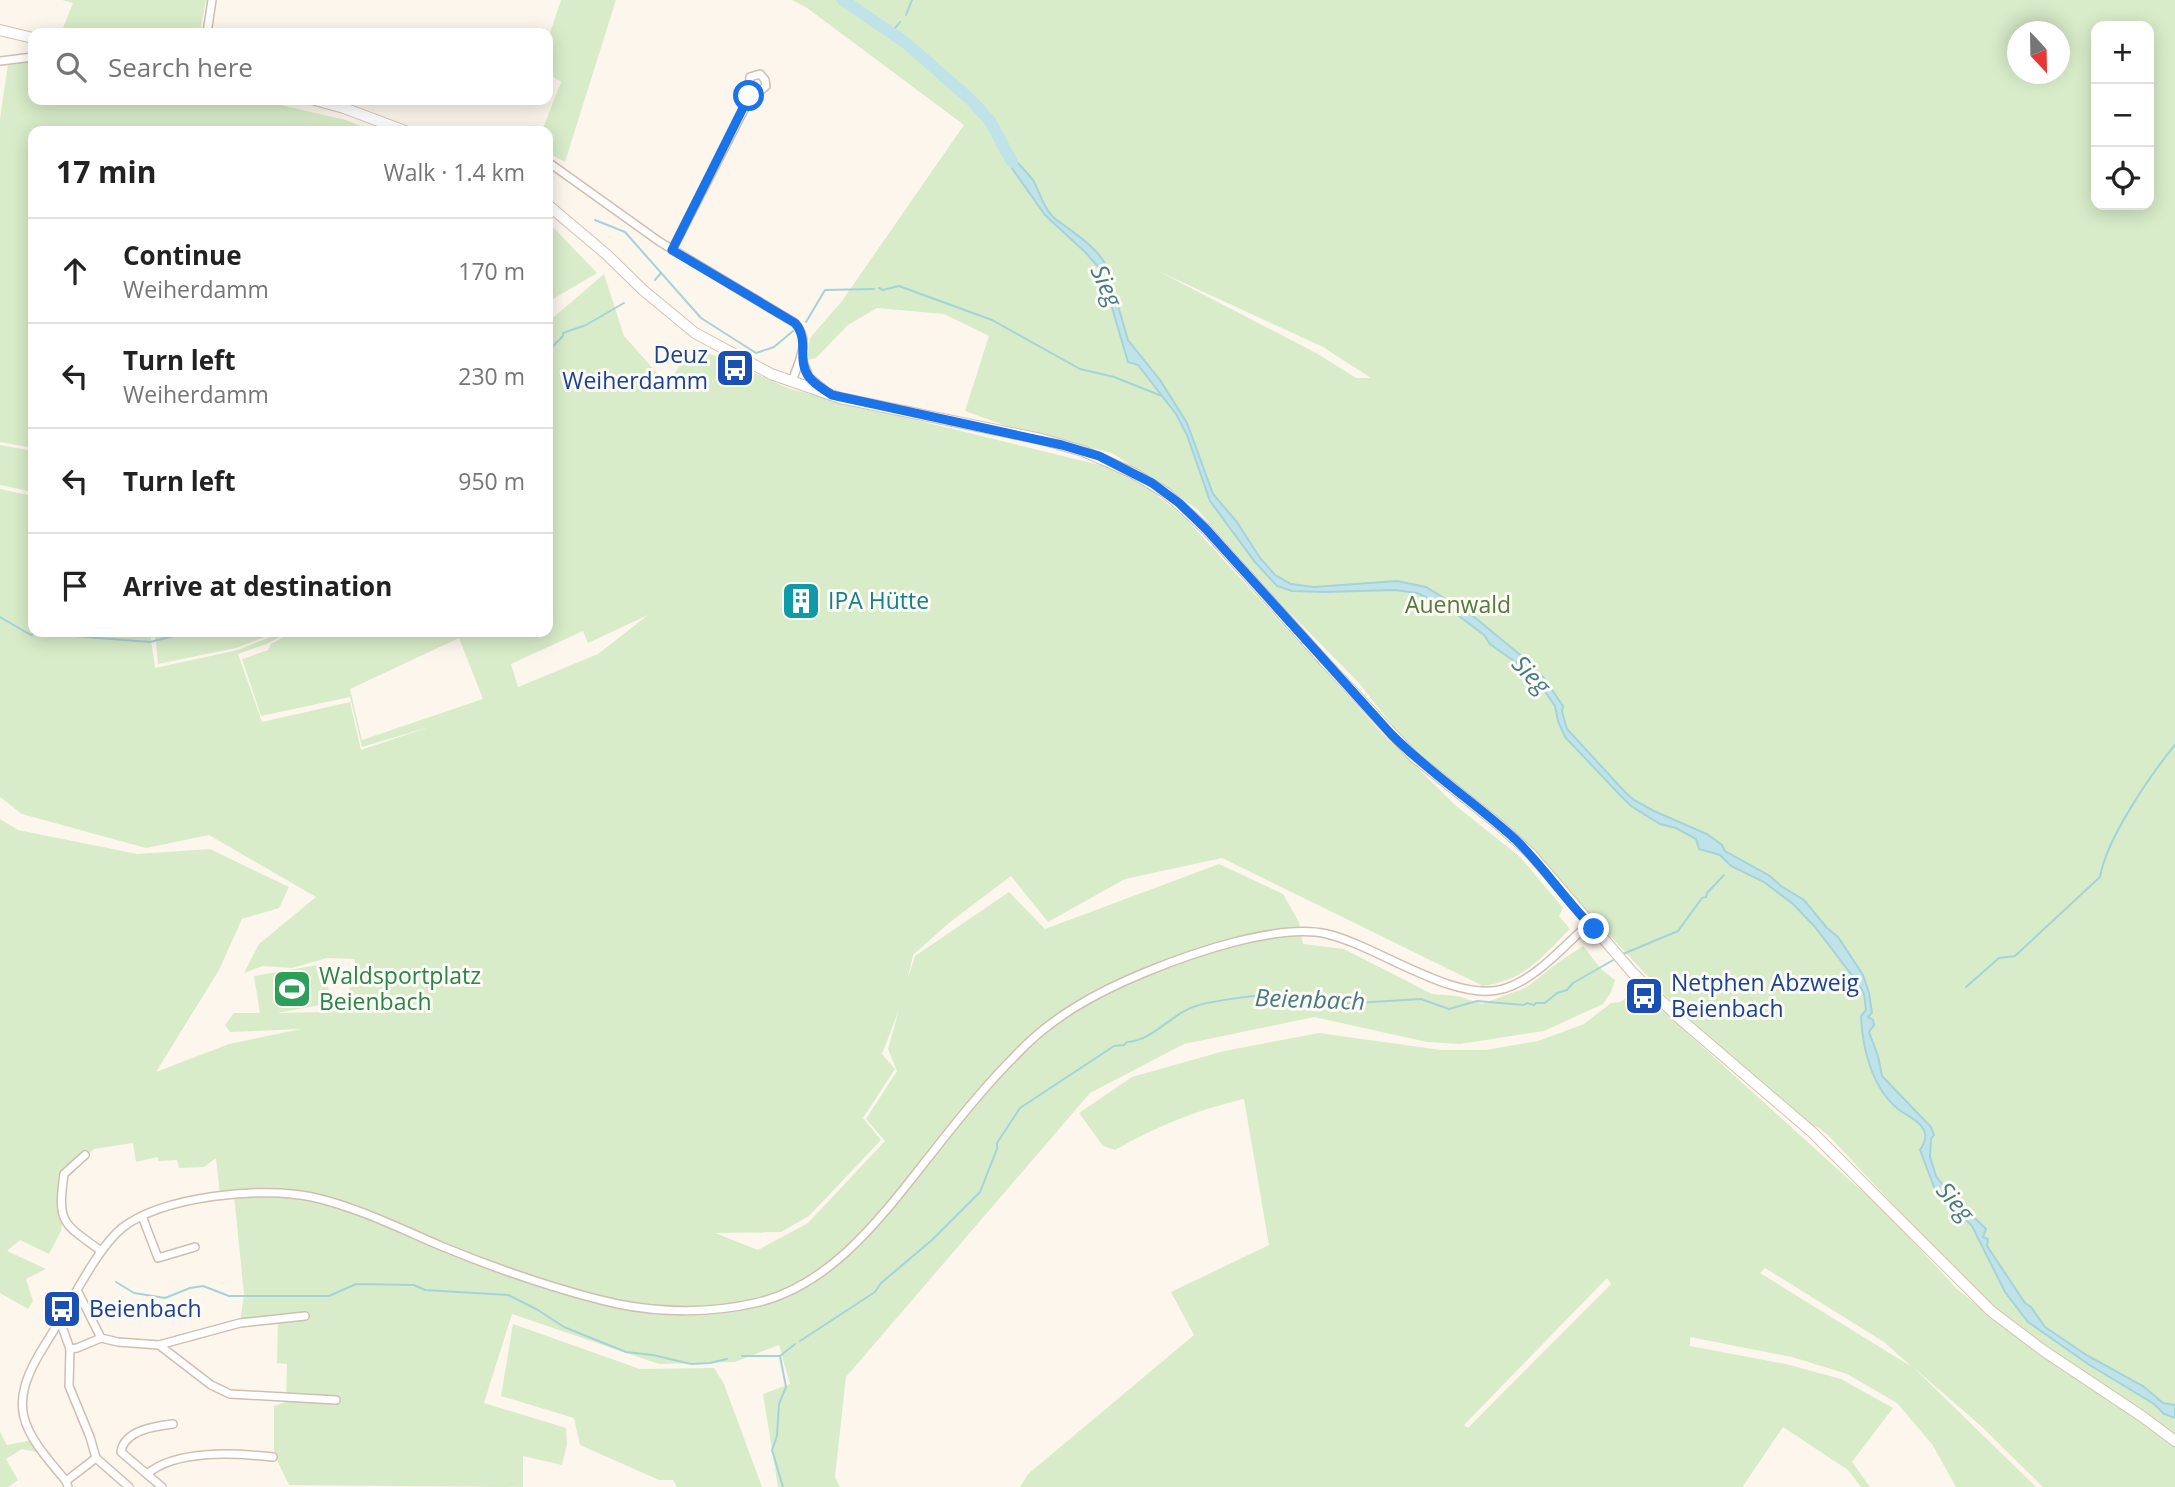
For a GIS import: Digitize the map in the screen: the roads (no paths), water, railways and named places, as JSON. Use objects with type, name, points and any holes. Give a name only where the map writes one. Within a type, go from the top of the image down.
[{"type":"main road","points":[[0,30],[28,37]]},
{"type":"main road","points":[[333,105],[392,126]]},
{"type":"main road","points":[[553,209],[695,333],[758,368],[832,395],[1062,445],[1099,456],[1152,483],[1179,503],[1206,529],[1350,690],[1414,757],[1531,854],[1632,972],[1695,1033],[1812,1132],[1991,1311],[2175,1441]]},
{"type":"street","points":[[208,28],[212,0]]},
{"type":"street","points":[[0,61],[28,58]]},
{"type":"street","points":[[672,250],[748,102]]},
{"type":"street","points":[[553,166],[672,250],[795,323],[804,340],[792,382]]},
{"type":"street","points":[[801,356],[809,377],[832,395]]},
{"type":"street","points":[[96,1458],[67,1484],[32,1440],[22,1412],[22,1400],[31,1372],[102,1251],[116,1233],[142,1216],[172,1205],[206,1198],[256,1194],[314,1197],[463,1254],[620,1305],[687,1310],[747,1305],[764,1301],[804,1283],[851,1248],[1016,1054],[1065,1013],[1115,985],[1165,964],[1225,945],[1284,933],[1316,932],[1353,941],[1445,983],[1479,991],[1493,991],[1515,984],[1532,974],[1589,924]]},
{"type":"street","points":[[85,1155],[64,1174],[62,1215],[67,1226],[102,1251]]},
{"type":"street","points":[[142,1216],[158,1258],[195,1247]]},
{"type":"street","points":[[78,1292],[101,1338]]},
{"type":"street","points":[[70,1349],[101,1338],[159,1345],[240,1322],[305,1316]]},
{"type":"street","points":[[60,1321],[70,1349],[69,1386],[96,1458],[129,1487]]},
{"type":"street","points":[[159,1345],[211,1385],[230,1394],[336,1400]]},
{"type":"street","points":[[162,1487],[123,1455],[121,1447],[135,1433],[173,1424]]},
{"type":"street","points":[[147,1474],[159,1464],[187,1458],[228,1453],[273,1457]]},
{"type":"water","points":[[1004,148],[1033,180],[1053,217],[1082,238],[1105,263],[1128,340],[1160,380],[1187,423],[1213,494],[1275,575],[1291,584],[1314,587],[1397,581],[1426,587],[1473,616],[1543,677],[1563,706],[1567,729],[1634,800],[1707,834],[1722,845],[1725,851],[1770,876],[1804,900],[1838,937],[1863,975],[1872,1013],[1868,1017],[1873,1020],[1874,1025],[1869,1032],[1882,1076],[1931,1127],[1934,1135],[1931,1139],[1930,1157],[1936,1176],[1949,1193],[1986,1229],[1983,1237],[1988,1239],[1987,1246],[2025,1303],[2045,1327],[2088,1356],[2143,1386],[2163,1403],[2175,1405],[2175,1418],[2164,1414],[2154,1404],[2088,1364],[2028,1322],[2005,1292],[1972,1226],[1934,1187],[1920,1150],[1925,1140],[1924,1130],[1889,1100],[1875,1079],[1866,1054],[1861,1016],[1866,1010],[1860,986],[1815,927],[1793,904],[1764,882],[1731,866],[1720,855],[1699,849],[1696,839],[1676,828],[1660,824],[1631,806],[1565,737],[1555,706],[1538,682],[1447,607],[1417,593],[1395,590],[1292,591],[1277,586],[1255,562],[1210,501],[1187,435],[1176,414],[1138,365],[1128,362],[1101,270],[1045,215],[1004,157]]},
{"type":"waterway","name":"Sieg","points":[[843,0],[906,43],[972,101],[990,121],[1012,162]]},
{"type":"waterway","points":[[906,15],[912,0]]},
{"type":"waterway","points":[[892,32],[900,22]]},
{"type":"waterway","points":[[595,220],[625,232],[701,318],[756,353],[774,347],[793,331]]},
{"type":"waterway","points":[[655,280],[661,273]]},
{"type":"waterway","points":[[879,288],[883,290],[899,286],[992,320],[1080,369],[1114,377],[1162,396]]},
{"type":"waterway","points":[[806,322],[825,290],[874,289]]},
{"type":"waterway","points":[[553,346],[563,333],[586,325],[624,303]]},
{"type":"waterway","points":[[0,617],[28,633]]},
{"type":"waterway","points":[[86,637],[150,642],[170,637]]},
{"type":"waterway","points":[[1966,987],[1999,958],[2015,956],[2100,877],[2120,827],[2142,790],[2175,745]]},
{"type":"waterway","name":"Beienbach","points":[[1623,954],[1678,931],[1702,898],[1706,897],[1724,875]]},
{"type":"waterway","name":"Beienbach","points":[[800,1341],[875,1292],[881,1283],[932,1240],[980,1192],[997,1143],[1020,1108],[1114,1046],[1146,1036],[1180,1013],[1206,1003],[1278,994],[1322,1005],[1421,999],[1449,1009],[1477,1001],[1534,1005],[1545,1003],[1615,959]]},
{"type":"waterway","name":"Beienbach","points":[[116,1282],[134,1293],[165,1298],[203,1286],[229,1296],[329,1296],[356,1284],[414,1285],[425,1290],[508,1295],[564,1327],[626,1352],[691,1364],[727,1359]]},
{"type":"waterway","name":"Beienbach","points":[[742,1356],[780,1356],[795,1344]]},
{"type":"waterway","points":[[780,1356],[786,1387],[779,1404],[777,1436],[772,1450],[783,1487]]},
{"type":"place","name":"Deuz Weiherdamm","points":[[735,368]]},
{"type":"place","name":"IPA Hütte","points":[[801,601]]},
{"type":"place","name":"Waldsportplatz Beienbach","points":[[292,989]]},
{"type":"place","name":"Netphen Abzweig Beienbach","points":[[1644,996]]},
{"type":"place","name":"Beienbach","points":[[62,1309]]},
{"type":"park label","name":"Auenwald","points":[[1458,605]]}]
